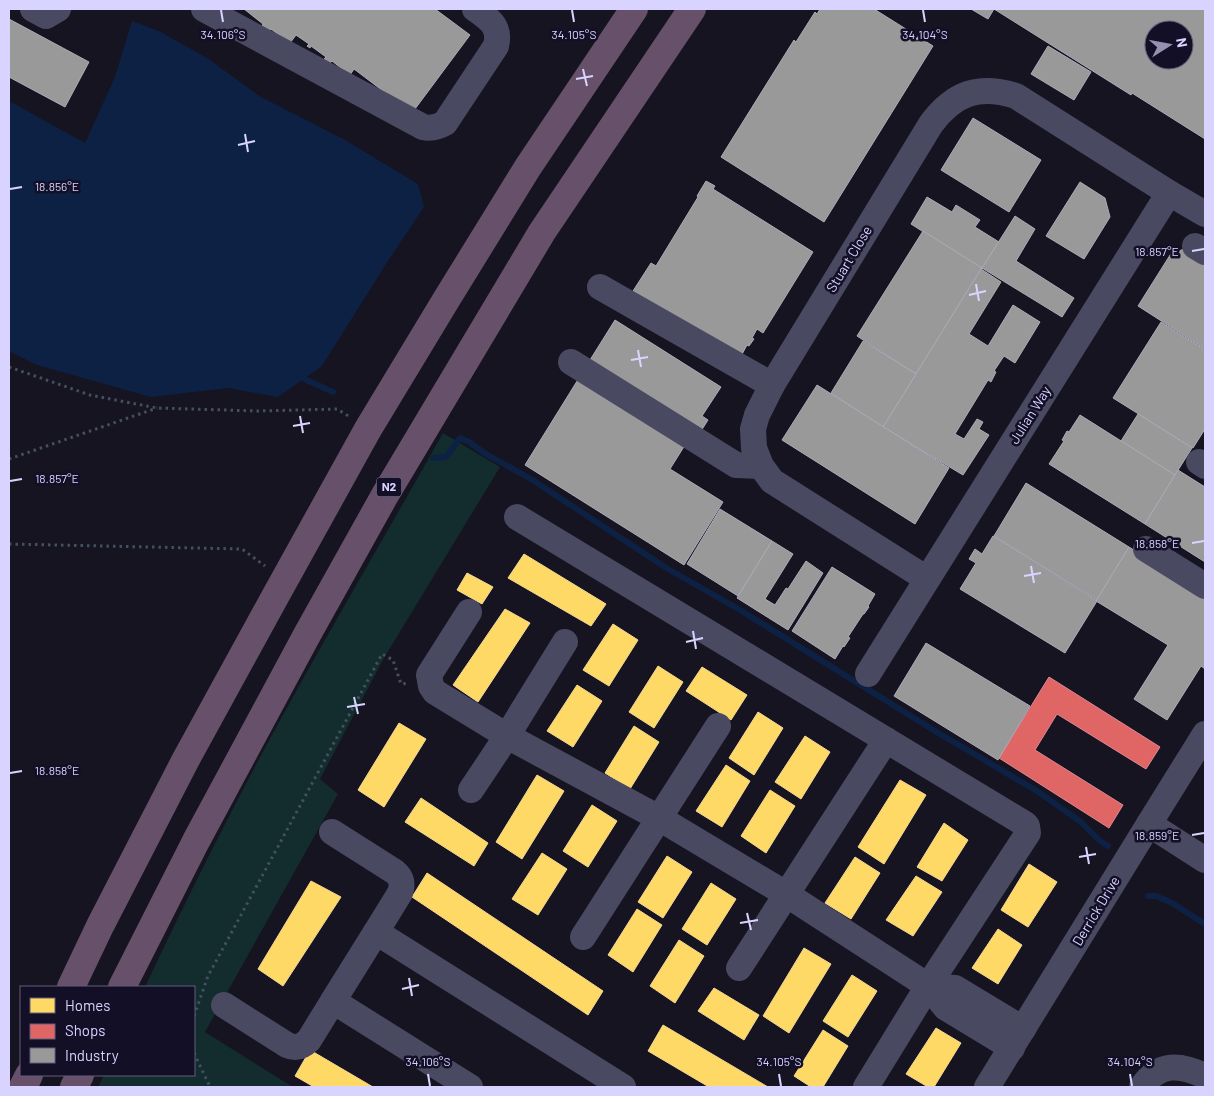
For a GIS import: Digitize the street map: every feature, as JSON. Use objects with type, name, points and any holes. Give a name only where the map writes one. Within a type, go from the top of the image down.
[{"type":"highway","points":[[71,986],[100,926],[185,762],[368,429],[528,167],[634,9]]},
{"type":"highway","name":"N2","points":[[123,986],[200,832],[384,495],[542,232],[692,9]]},
{"type":"street","points":[[33,9],[46,16],[58,9]]},
{"type":"street","points":[[204,9],[429,128],[445,123],[496,46],[498,34],[495,27],[491,20],[475,9]]},
{"type":"street","name":"Stuart Close","points":[[927,579],[772,481],[761,466],[754,448],[753,429],[757,415],[772,385],[931,124],[951,102],[964,95],[991,90],[1004,92],[1016,96],[1169,193]]},
{"type":"street","points":[[1169,193],[1205,214]]},
{"type":"street","name":"Julian Way","points":[[868,674],[1169,193]]},
{"type":"street","points":[[600,287],[772,385]]},
{"type":"street","points":[[571,362],[736,465],[761,466]]},
{"type":"street","points":[[517,517],[1025,824],[1028,832],[928,986],[866,1087]]},
{"type":"street","points":[[1146,549],[1205,586]]},
{"type":"street","points":[[469,612],[430,675],[430,686],[434,692],[507,736],[660,818],[786,894],[928,986],[946,1008],[1017,1038]]},
{"type":"street","points":[[471,790],[565,642]]},
{"type":"street","points":[[583,937],[718,726]]},
{"type":"street","name":"Derrick Drive","points":[[987,1087],[1205,734]]},
{"type":"street","points":[[739,968],[886,740]]},
{"type":"street","points":[[1148,824],[1203,853]]},
{"type":"street","points":[[224,1006],[287,1045],[299,1047],[309,1040],[402,887],[400,876],[395,872],[332,832]]},
{"type":"street","points":[[376,932],[623,1087]]},
{"type":"street","points":[[333,1001],[470,1087]]},
{"type":"street","points":[[1142,1087],[1155,1073],[1166,1068],[1178,1067],[1205,1076]]},
{"type":"path","points":[[9,367],[90,395],[158,408],[258,411],[337,409],[368,429]]},
{"type":"path","points":[[9,459],[158,408]]},
{"type":"path","points":[[9,544],[242,549],[284,580]]},
{"type":"path","points":[[195,1013],[208,976],[382,654],[393,660],[401,684],[429,681]]},
{"type":"path","points":[[195,1055],[210,1087]]},
{"type":"green space","points":[[443,433],[500,467],[384,658],[320,779],[338,794],[205,1032],[293,1087],[98,1087],[104,1076],[195,1076],[195,986],[145,986],[207,859],[315,658]]},
{"type":"water","points":[[132,21],[161,32],[207,58],[261,97],[345,140],[418,184],[424,207],[322,366],[278,397],[228,388],[151,397],[37,365],[9,351],[9,101],[85,143],[115,77]]},
{"type":"building: Homes","points":[[524,554],[606,604],[591,626],[508,578]]},
{"type":"building: Homes","points":[[467,573],[493,587],[482,604],[457,590]]},
{"type":"building: Homes","points":[[505,609],[530,623],[478,702],[453,685]]},
{"type":"building: Homes","points":[[613,624],[638,640],[609,686],[583,670]]},
{"type":"building: Homes","points":[[658,666],[683,682],[654,728],[629,712]]},
{"type":"building: Homes","points":[[702,667],[747,695],[731,720],[686,691]]},
{"type":"building: Homes","points":[[577,685],[602,701],[573,747],[547,731]]},
{"type":"building: Homes","points":[[758,712],[783,728],[754,775],[729,758]]},
{"type":"building: Homes","points":[[399,723],[426,739],[384,807],[358,790]]},
{"type":"building: Homes","points":[[634,726],[659,742],[630,789],[605,773]]},
{"type":"building: Homes","points":[[805,736],[830,752],[801,799],[775,782]]},
{"type":"building: Homes","points":[[726,765],[750,781],[722,827],[696,811]]},
{"type":"building: Homes","points":[[537,775],[564,791],[522,859],[496,842]]},
{"type":"building: Homes","points":[[900,780],[926,795],[884,864],[858,847]]},
{"type":"building: Homes","points":[[770,790],[795,806],[766,853],[741,836]]},
{"type":"building: Homes","points":[[421,798],[488,843],[474,866],[405,822]]},
{"type":"building: Homes","points":[[592,805],[617,821],[588,867],[563,851]]},
{"type":"building: Homes","points":[[944,823],[968,840],[942,881],[917,867]]},
{"type":"building: Homes","points":[[542,853],[567,869],[538,915],[512,899]]},
{"type":"building: Homes","points":[[667,856],[692,872],[663,918],[638,902]]},
{"type":"building: Homes","points":[[855,857],[880,873],[851,919],[825,903]]},
{"type":"building: Homes","points":[[1029,864],[1057,882],[1028,927],[1001,910]]},
{"type":"building: Homes","points":[[427,873],[603,991],[588,1015],[412,897]]},
{"type":"building: Homes","points":[[916,876],[942,892],[913,936],[886,920]]},
{"type":"building: Homes","points":[[311,881],[341,897],[283,986],[258,969]]},
{"type":"building: Homes","points":[[711,883],[736,899],[707,945],[682,929]]},
{"type":"building: Homes","points":[[637,909],[662,925],[633,972],[608,955]]},
{"type":"building: Homes","points":[[998,929],[1022,945],[998,984],[972,968]]},
{"type":"building: Homes","points":[[679,940],[704,956],[675,1003],[650,986]]},
{"type":"building: Homes","points":[[804,948],[831,964],[789,1033],[763,1016]]},
{"type":"building: Homes","points":[[852,975],[877,991],[848,1037],[823,1021]]},
{"type":"building: Homes","points":[[714,988],[759,1015],[744,1040],[698,1011]]},
{"type":"building: Homes","points":[[663,1025],[768,1087],[709,1087],[648,1051]]},
{"type":"building: Homes","points":[[936,1028],[961,1043],[934,1087],[928,1087],[906,1074]]},
{"type":"building: Homes","points":[[823,1030],[848,1046],[823,1087],[811,1087],[794,1076]]},
{"type":"building: Homes","points":[[310,1050],[373,1087],[314,1087],[295,1076]]},
{"type":"building: Shops","points":[[1049,677],[1160,747],[1146,769],[1057,714],[1035,750],[1123,805],[1109,828],[999,758]]},
{"type":"building: Industry","points":[[244,9],[435,9],[470,35],[412,113],[354,69],[350,75],[332,61],[330,63],[324,59],[326,57],[311,46],[310,48],[307,46],[309,44],[296,35],[290,43],[271,29],[269,31],[262,26],[263,24]]},
{"type":"building: Industry","points":[[820,9],[874,9],[933,46],[824,222],[721,157],[794,40],[796,42],[815,12],[817,14]]},
{"type":"building: Industry","points":[[971,9],[994,9],[988,19]]},
{"type":"building: Industry","points":[[994,9],[1205,9],[1205,139],[1132,93],[1131,95]]},
{"type":"building: Industry","points":[[9,19],[89,62],[65,107],[9,77]]},
{"type":"building: Industry","points":[[1048,46],[1091,72],[1074,100],[1031,74]]},
{"type":"building: Industry","points":[[973,118],[1041,160],[1009,212],[941,170]]},
{"type":"building: Industry","points":[[706,181],[715,186],[713,189],[813,252],[763,333],[757,329],[752,338],[754,339],[749,346],[747,345],[740,358],[633,291],[651,263],[656,266]]},
{"type":"building: Industry","points":[[1080,182],[1105,198],[1110,217],[1084,259],[1046,236]]},
{"type":"building: Industry","points":[[927,197],[952,212],[956,205],[980,220],[975,227],[999,242],[982,269],[911,224]]},
{"type":"building: Industry","points":[[1015,216],[1035,229],[1016,261],[1074,298],[1062,317],[982,268]]},
{"type":"building: Industry","points":[[923,231],[982,268],[916,374],[857,336]]},
{"type":"building: Industry","points":[[1186,249],[1205,261],[1205,349],[1138,306],[1172,252]]},
{"type":"building: Industry","points":[[981,269],[1001,282],[969,334],[988,346],[1013,305],[1040,322],[1015,363],[1004,356],[994,371],[996,372],[991,382],[988,380],[955,434],[964,439],[977,419],[983,422],[979,429],[989,435],[963,475],[883,427]]},
{"type":"building: Industry","points":[[615,320],[721,387],[702,416],[708,420],[701,431],[590,360]]},
{"type":"building: Industry","points":[[1161,322],[1205,350],[1205,429],[1193,448],[1113,398]]},
{"type":"building: Industry","points":[[863,341],[916,374],[883,427],[831,393]]},
{"type":"building: Industry","points":[[579,378],[685,445],[670,469],[723,502],[684,565],[525,465]]},
{"type":"building: Industry","points":[[817,385],[949,468],[915,524],[782,440]]},
{"type":"building: Industry","points":[[1138,414],[1192,448],[1175,475],[1121,441]]},
{"type":"building: Industry","points":[[1080,415],[1175,475],[1145,524],[1049,464],[1064,441],[1062,440],[1067,431],[1069,432]]},
{"type":"building: Industry","points":[[1178,470],[1205,487],[1205,562],[1145,524]]},
{"type":"building: Industry","points":[[1026,483],[1129,547],[1097,600],[994,536]]},
{"type":"building: Industry","points":[[720,509],[772,541],[738,596],[687,564]]},
{"type":"building: Industry","points":[[993,536],[1097,601],[1065,653],[960,589],[976,563],[969,559],[975,549],[982,554]]},
{"type":"building: Industry","points":[[772,541],[793,554],[765,599],[775,605],[806,561],[823,573],[788,630],[737,598]]},
{"type":"building: Industry","points":[[1129,547],[1205,594],[1205,669],[1201,666],[1167,720],[1134,699],[1168,645],[1096,601]]},
{"type":"building: Industry","points":[[832,567],[875,594],[869,607],[848,637],[850,638],[835,659],[792,631]]},
{"type":"building: Industry","points":[[926,643],[1030,706],[998,760],[894,696]]},
{"type":"waterway","points":[[298,376],[333,392]]},
{"type":"waterway","points":[[433,458],[446,457],[460,438],[469,442],[486,454],[531,479],[668,569],[740,610],[935,731],[1037,791],[1081,822],[1100,841],[1108,846]]},
{"type":"waterway","points":[[1148,896],[1156,896],[1172,903],[1205,924]]}]
